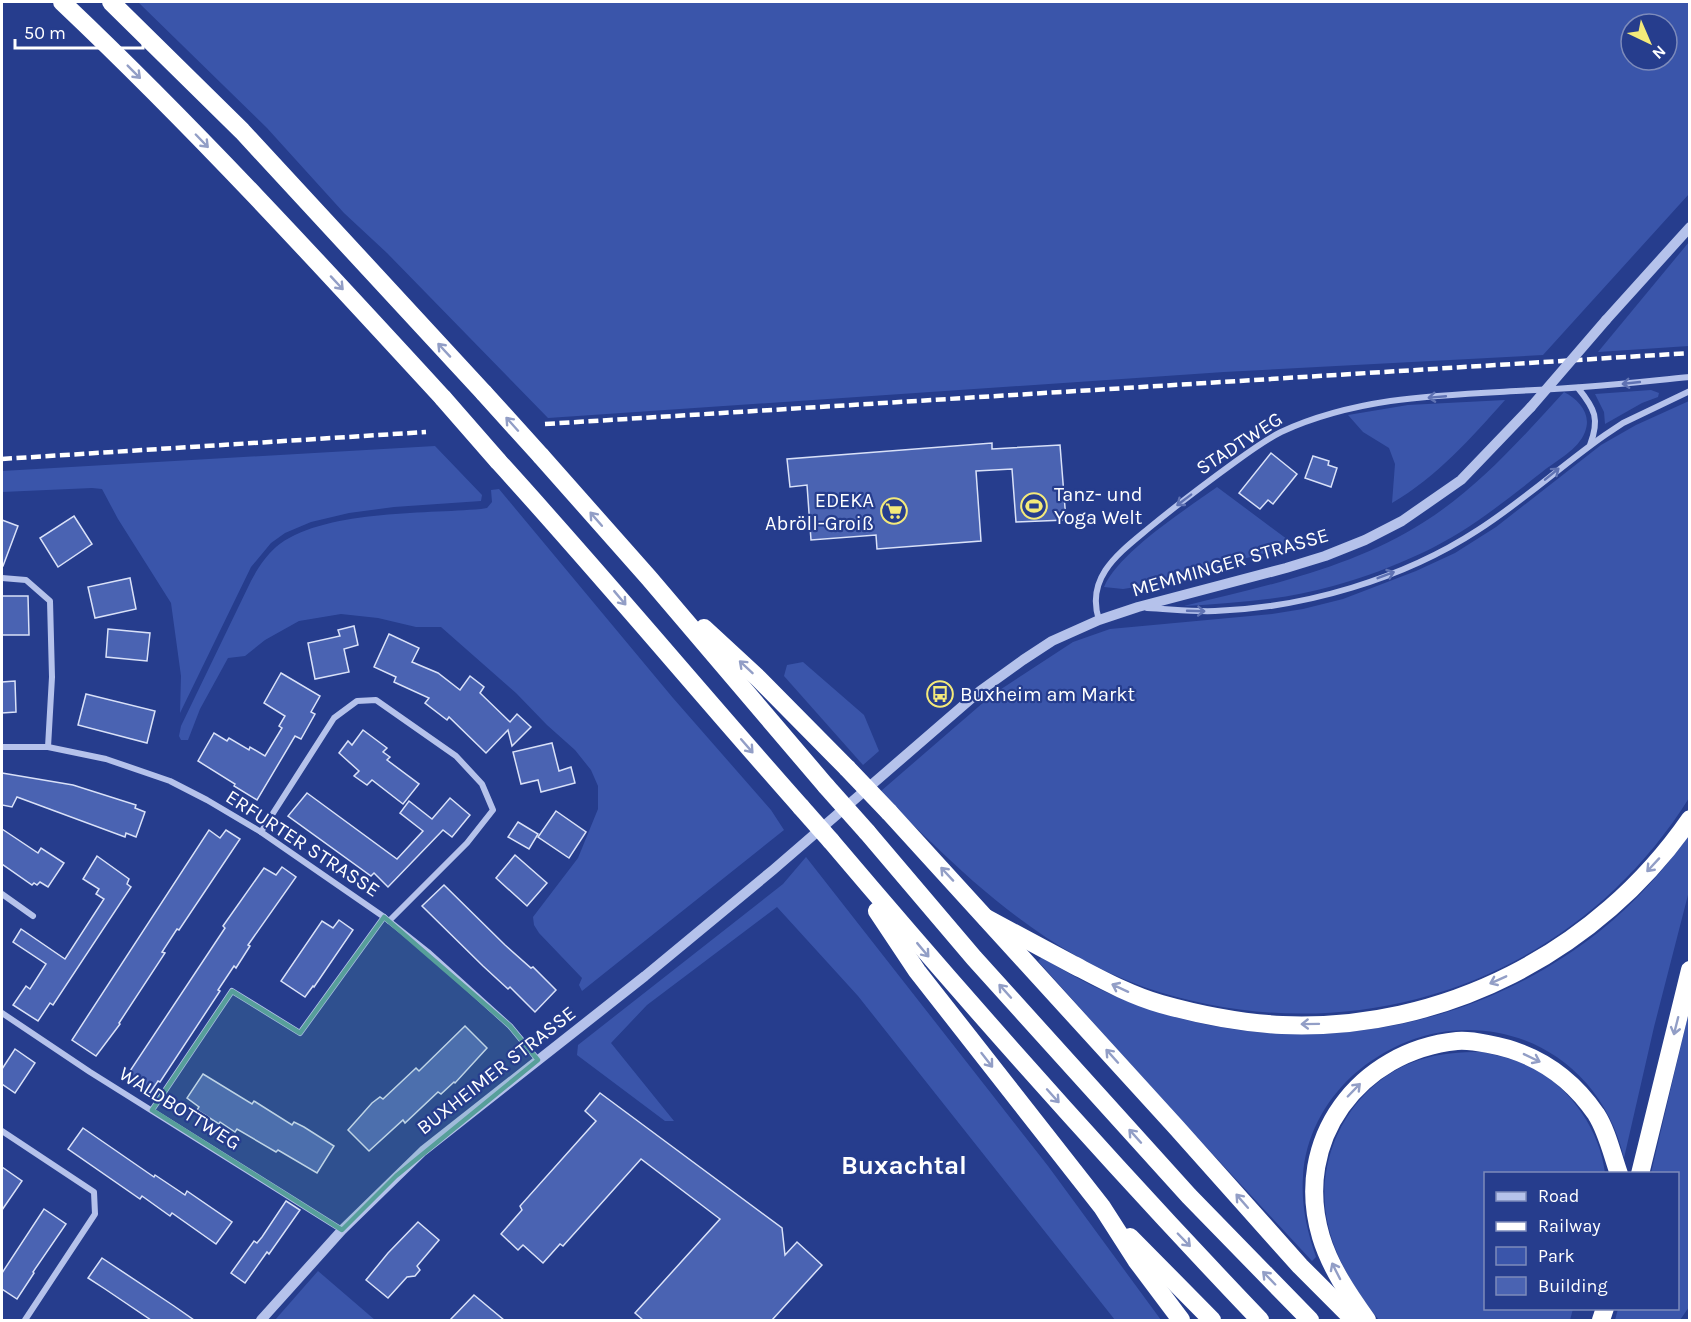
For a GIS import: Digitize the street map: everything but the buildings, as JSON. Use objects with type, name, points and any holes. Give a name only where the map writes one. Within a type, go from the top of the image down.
[{"type":"highway","points":[[62,2],[162,99],[238,178],[442,398],[582,553],[949,981],[1161,1216],[1260,1320]]},
{"type":"highway","points":[[111,2],[242,131],[484,393],[649,578],[974,958],[1189,1196],[1310,1320]]},
{"type":"highway","points":[[649,578],[758,678],[889,812],[1300,1266],[1354,1320]]},
{"type":"highway","points":[[986,918],[1125,991],[1160,1004],[1234,1020],[1282,1025],[1367,1021],[1431,1006],[1472,992],[1526,968],[1568,943],[1625,896],[1660,858],[1689,819]]},
{"type":"highway","points":[[831,842],[917,971],[1102,1207],[1136,1260],[1181,1320]]},
{"type":"highway","points":[[1640,1172],[1689,970]]},
{"type":"highway","points":[[1367,1320],[1334,1269],[1321,1238],[1314,1179],[1323,1137],[1344,1101],[1363,1081],[1402,1054],[1458,1040],[1502,1046],[1528,1055],[1548,1066],[1582,1097],[1597,1116],[1619,1172]]},
{"type":"highway","points":[[1102,1207],[1212,1320]]},
{"type":"street","name":"MEMMINGER STRASSE","points":[[773,870],[980,691],[1052,641],[1099,620],[1138,607],[1325,556],[1365,540],[1402,521],[1461,480],[1531,408],[1689,227]]},
{"type":"street","name":"STADTWEG","points":[[1099,620],[1095,607],[1095,590],[1108,566],[1119,553],[1191,494],[1278,433],[1321,416],[1360,405],[1689,377]]},
{"type":"street","points":[[1578,388],[1596,415],[1595,433],[1590,445]]},
{"type":"street","points":[[1138,607],[1217,611],[1282,603],[1339,593],[1425,560],[1492,520],[1590,445],[1623,423],[1689,391]]},
{"type":"street","points":[[2,578],[26,580],[50,602],[52,677],[48,747]]},
{"type":"street","points":[[152,1110],[232,991],[300,1032],[386,919],[467,843],[493,810],[482,784],[456,756],[376,700],[357,701],[334,718],[261,832]]},
{"type":"street","name":"ERFURTER STRASSE","points":[[2,747],[48,747],[106,759],[170,782],[207,800],[261,832],[386,919],[428,952],[510,1026],[538,1060]]},
{"type":"street","name":"BUXHEIMER STRASSE","points":[[261,1320],[342,1230],[423,1151],[645,976],[773,870]]},
{"type":"street","points":[[2,894],[33,916]]},
{"type":"street","name":"WALDBOTTWEG","points":[[2,1013],[90,1072],[342,1230]]},
{"type":"street","points":[[2,1131],[94,1192],[95,1214],[24,1320]]},
{"type":"highlighted area","points":[[384,917],[510,1026],[538,1060],[396,1176],[342,1230],[152,1110],[232,991],[300,1033]]},
{"type":"green space","points":[[138,2],[1689,2],[1689,194],[1543,355],[1224,372],[548,418],[387,253],[344,213],[267,128]]},
{"type":"green space","points":[[1689,242],[1689,346],[1598,352]]},
{"type":"green space","points":[[1651,390],[1659,393],[1658,397],[1642,403],[1605,424],[1604,412],[1595,394]]},
{"type":"green space","points":[[1564,392],[1583,408],[1587,425],[1582,438],[1567,454],[1485,516],[1439,545],[1378,571],[1315,591],[1259,600],[1184,606],[1308,574],[1368,552],[1396,538],[1444,509],[1463,494],[1515,445]]},
{"type":"green space","points":[[1505,400],[1439,469],[1392,503],[1395,464],[1389,448],[1363,432],[1348,415],[1408,405]]},
{"type":"green space","points":[[1689,401],[1689,798],[1641,862],[1584,916],[1520,958],[1450,989],[1376,1007],[1300,1014],[1222,1007],[1144,987],[1084,961],[1004,907],[905,817],[881,791],[992,695],[1073,642],[1110,629],[1303,609],[1343,599],[1416,571],[1455,553],[1496,527],[1601,445],[1636,425]]},
{"type":"green space","points":[[435,446],[482,495],[481,501],[394,507],[349,513],[311,522],[285,533],[271,543],[251,567],[180,713],[181,676],[171,603],[118,519],[102,489],[2,492],[2,471]]},
{"type":"green space","points":[[1217,487],[1295,545],[1142,586],[1123,589],[1104,587],[1123,560],[1138,546]]},
{"type":"green space","points":[[499,489],[673,698],[771,810],[784,830],[582,991],[579,985],[582,978],[539,933],[534,925],[533,917],[578,858],[598,809],[598,786],[591,770],[575,750],[516,693],[441,627],[416,627],[378,618],[341,614],[299,621],[265,640],[245,656],[228,658],[200,709],[188,740],[181,740],[179,736],[181,726],[251,581],[262,563],[276,547],[295,535],[345,520],[403,513],[487,508],[492,502],[491,490]]},
{"type":"green space","points":[[803,662],[864,715],[879,751],[863,765],[784,676],[787,665]]},
{"type":"green space","points":[[1689,835],[1689,891],[1654,1027],[1624,1158],[1608,1114],[1582,1079],[1550,1053],[1513,1036],[1473,1030],[1431,1034],[1390,1049],[1352,1076],[1333,1097],[1318,1122],[1308,1148],[1303,1176],[1305,1218],[1316,1257],[1312,1261],[1167,1105],[1038,961],[1042,957],[1109,993],[1179,1018],[1252,1031],[1325,1034],[1398,1025],[1469,1004],[1537,973],[1600,931],[1625,910],[1659,874]]},
{"type":"green space","points":[[806,857],[1048,1166],[1161,1320],[1115,1320],[858,996],[777,907],[647,1005],[611,1043],[674,1121],[665,1121],[577,1055],[578,1045],[783,884]]},
{"type":"green space","points":[[1689,1011],[1689,1307],[1680,1320],[1615,1320],[1618,1310],[1679,1310],[1679,1172],[1651,1172]]},
{"type":"green space","points":[[1482,1052],[1535,1069],[1561,1088],[1572,1100],[1582,1113],[1597,1142],[1605,1172],[1484,1172],[1484,1310],[1573,1310],[1570,1320],[1379,1320],[1362,1298],[1340,1261],[1330,1234],[1325,1195],[1327,1170],[1333,1146],[1343,1123],[1357,1103],[1375,1085],[1396,1070],[1419,1060],[1458,1053]]},
{"type":"green space","points":[[318,1271],[375,1320],[275,1320]]},
{"type":"railway","points":[[545,424],[1690,353]]},
{"type":"railway","points":[[2,459],[426,432]]},
{"type":"place","name":"Tanz- und Yoga Welt","points":[[1034,506]]},
{"type":"place","name":"EDEKA Abröll-Groiß","points":[[894,511]]},
{"type":"place","name":"Buxheim am Markt","points":[[940,694]]},
{"type":"district","name":"Buxachtal","points":[[904,1165]]}]
